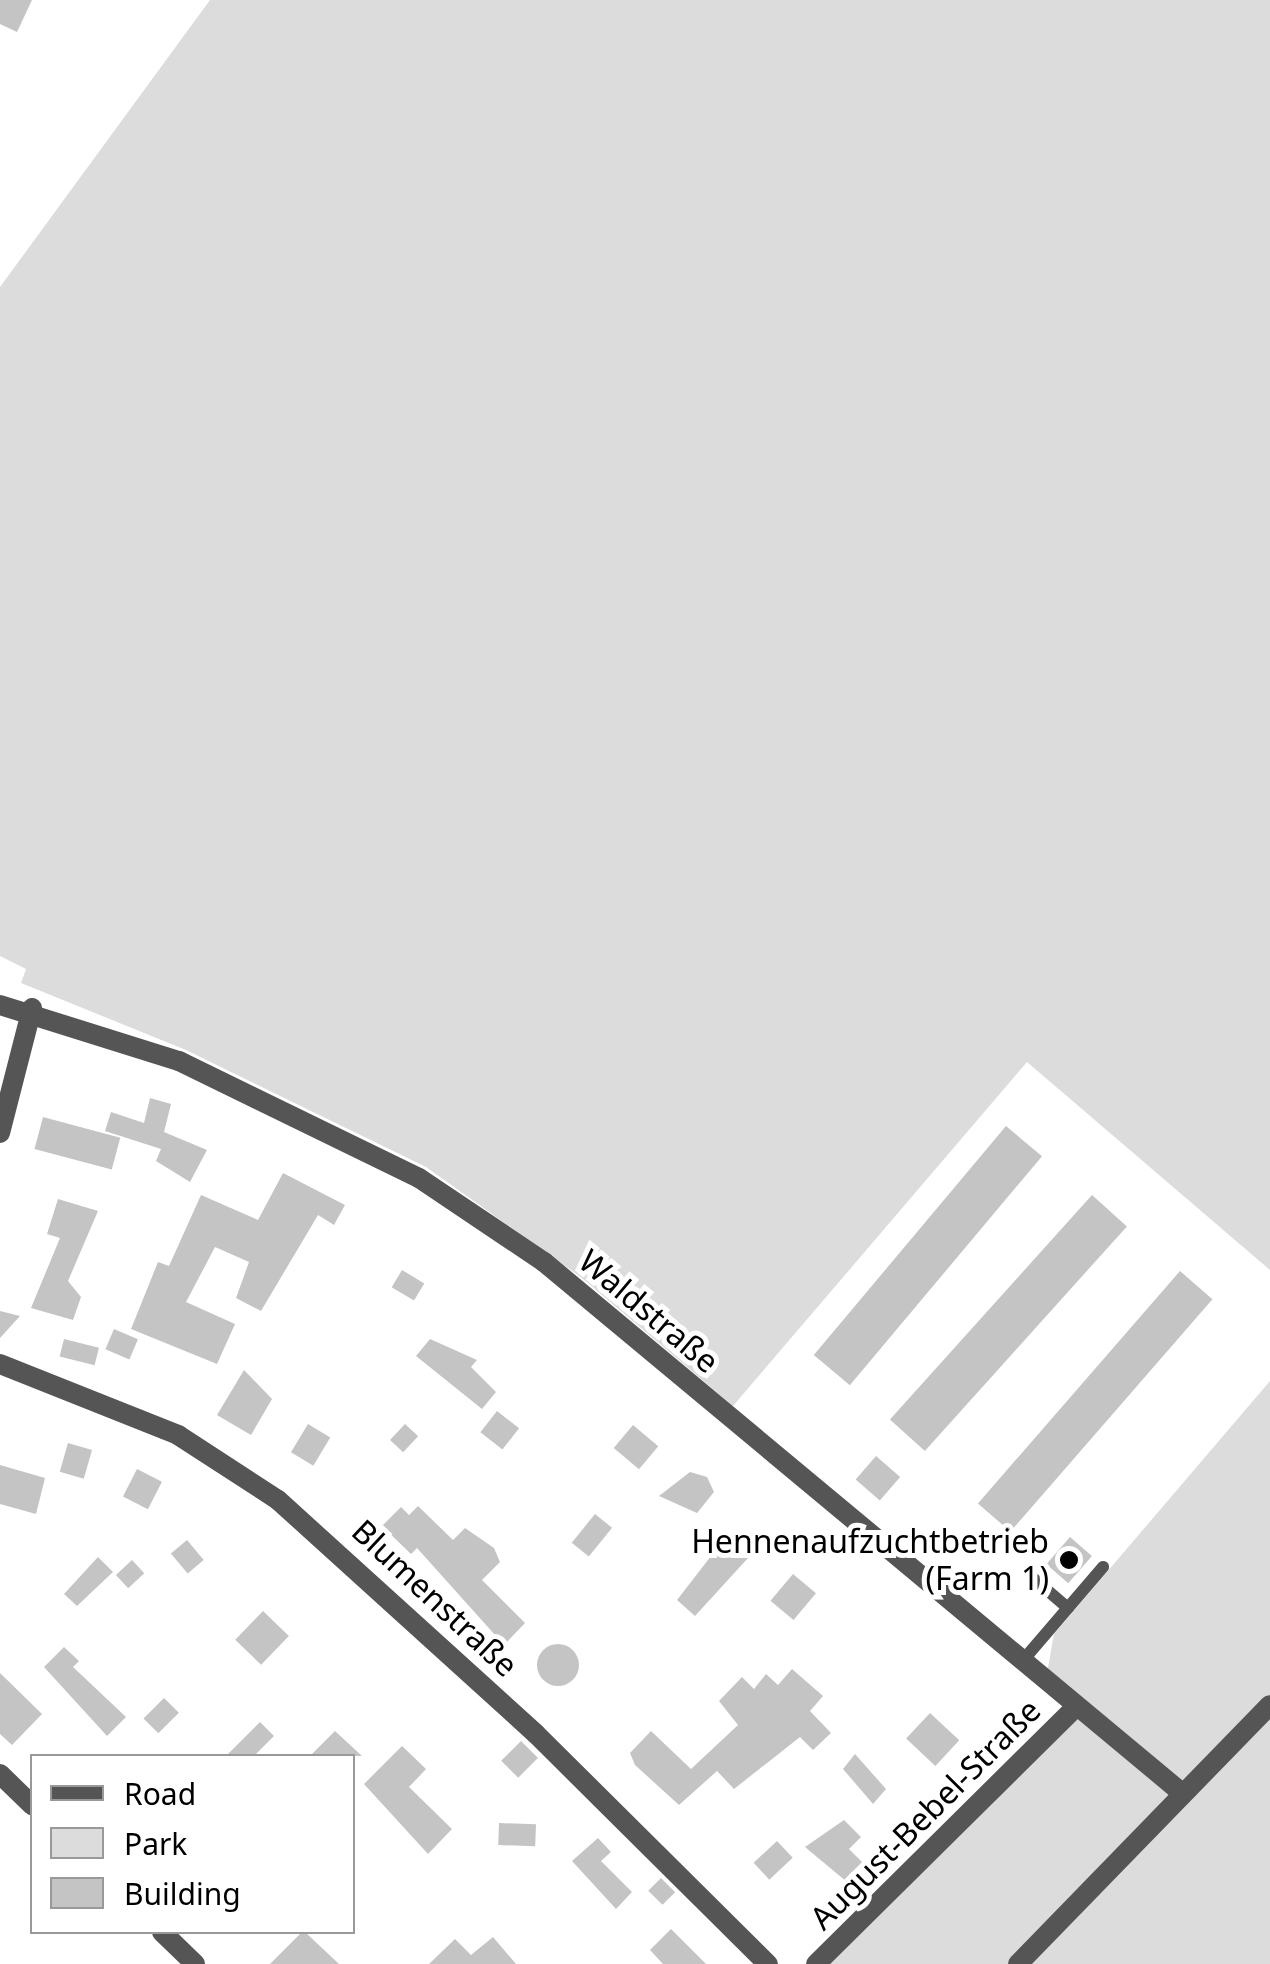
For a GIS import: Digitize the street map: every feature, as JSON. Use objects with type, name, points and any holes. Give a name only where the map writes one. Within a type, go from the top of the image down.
[{"type":"street","name":"Waldstraße","points":[[0,1005],[32,1008],[180,1061],[419,1178],[544,1262],[1025,1658],[1076,1706],[1182,1793]]},
{"type":"street","points":[[0,1133],[32,1008]]},
{"type":"street","name":"Blumenstraße","points":[[0,1364],[178,1436],[278,1500],[536,1734],[768,1964]]},
{"type":"street","points":[[1018,1964],[1270,1705]]},
{"type":"street","name":"August-Bebel-Straße","points":[[816,1964],[1076,1706]]},
{"type":"street","points":[[0,1774],[30,1803]]},
{"type":"street","points":[[164,1934],[196,1964]]},
{"type":"lane","points":[[1025,1658],[1103,1567]]},
{"type":"lane","points":[[1033,1578],[1068,1608]]},
{"type":"green space","points":[[210,0],[1270,0],[1270,1270],[1027,1062],[733,1406],[582,1278],[426,1167],[186,1050],[21,983],[26,969],[0,956],[0,287]]},
{"type":"green space","points":[[1270,1381],[1270,1964],[828,1964],[1075,1716],[1044,1690],[1054,1634]]},
{"type":"building","points":[[0,0],[32,0],[17,32],[0,24]]},
{"type":"building","points":[[150,1098],[171,1104],[164,1132],[207,1150],[190,1182],[156,1161],[161,1149],[105,1131],[111,1112],[144,1123]]},
{"type":"building","points":[[43,1117],[120,1138],[112,1170],[34,1149]]},
{"type":"building","points":[[1006,1126],[1042,1156],[850,1385],[814,1355]]},
{"type":"building","points":[[283,1173],[345,1205],[334,1225],[318,1215],[261,1311],[236,1298],[249,1262],[215,1247],[186,1302],[235,1324],[217,1364],[131,1329],[158,1262],[169,1266],[201,1195],[258,1220]]},
{"type":"building","points":[[1092,1195],[1127,1226],[925,1451],[890,1419]]},
{"type":"building","points":[[58,1199],[98,1211],[68,1281],[81,1297],[73,1320],[31,1308],[60,1238],[47,1234]]},
{"type":"building","points":[[402,1270],[424,1283],[414,1301],[392,1287]]},
{"type":"building","points":[[1180,1271],[1212,1299],[1010,1532],[978,1503]]},
{"type":"building","points":[[0,1311],[20,1316],[0,1338]]},
{"type":"building","points":[[114,1329],[138,1339],[129,1359],[105,1349]]},
{"type":"building","points":[[64,1339],[99,1348],[95,1365],[60,1356]]},
{"type":"building","points":[[430,1339],[477,1360],[471,1367],[496,1392],[482,1409],[416,1356]]},
{"type":"building","points":[[244,1370],[272,1399],[251,1435],[217,1415]]},
{"type":"building","points":[[497,1411],[519,1428],[502,1450],[480,1432]]},
{"type":"building","points":[[308,1424],[330,1437],[313,1466],[291,1452]]},
{"type":"building","points":[[405,1424],[418,1436],[403,1452],[390,1440]]},
{"type":"building","points":[[633,1425],[658,1446],[639,1469],[614,1448]]},
{"type":"building","points":[[68,1443],[92,1450],[84,1479],[60,1472]]},
{"type":"building","points":[[876,1456],[900,1477],[880,1500],[856,1479]]},
{"type":"building","points":[[0,1465],[45,1478],[36,1514],[0,1504]]},
{"type":"building","points":[[137,1469],[162,1482],[148,1509],[123,1497]]},
{"type":"building","points":[[690,1472],[707,1477],[714,1492],[697,1513],[659,1496]]},
{"type":"building","points":[[418,1506],[453,1540],[465,1528],[494,1548],[500,1562],[482,1580],[525,1623],[504,1645],[417,1548],[411,1554],[382,1526],[401,1507],[409,1515]]},
{"type":"building","points":[[595,1514],[612,1528],[589,1557],[572,1543]]},
{"type":"building","points":[[745,1537],[748,1558],[695,1616],[677,1600],[725,1538]]},
{"type":"building","name":"Hennenaufzuchtbetrieb (Farm 1)","points":[[1070,1537],[1092,1556],[1068,1583],[1046,1564]]},
{"type":"building","points":[[187,1540],[204,1560],[188,1573],[171,1553]]},
{"type":"building","points":[[98,1557],[113,1572],[77,1606],[64,1594]]},
{"type":"building","points":[[132,1560],[144,1573],[128,1588],[116,1575]]},
{"type":"building","points":[[793,1574],[816,1593],[793,1620],[771,1601]]},
{"type":"building","points":[[263,1611],[289,1636],[261,1665],[235,1640]]},
{"type":"building","points":[[558,1644],[573,1650],[579,1665],[573,1680],[558,1686],[543,1680],[537,1665],[543,1650]]},
{"type":"building","points":[[64,1647],[79,1661],[73,1667],[126,1717],[107,1736],[44,1667]]},
{"type":"building","points":[[792,1669],[823,1696],[810,1711],[831,1733],[813,1750],[800,1737],[734,1789],[717,1771],[679,1805],[635,1765],[630,1753],[651,1731],[691,1769],[738,1725],[719,1701],[742,1677],[754,1689],[766,1674],[778,1685]]},
{"type":"building","points":[[0,1673],[42,1714],[12,1745],[0,1734]]},
{"type":"building","points":[[164,1698],[179,1713],[158,1733],[143,1719]]},
{"type":"building","points":[[930,1713],[959,1740],[935,1766],[906,1739]]},
{"type":"building","points":[[260,1722],[274,1736],[256,1754],[228,1754]]},
{"type":"building","points":[[335,1731],[362,1756],[355,1754],[312,1754]]},
{"type":"building","points":[[521,1741],[538,1758],[518,1778],[501,1761]]},
{"type":"building","points":[[402,1746],[426,1769],[409,1787],[452,1829],[428,1854],[364,1784]]},
{"type":"building","points":[[855,1754],[886,1789],[873,1804],[843,1769]]},
{"type":"building","points":[[844,1820],[861,1837],[849,1849],[865,1865],[847,1882],[805,1847]]},
{"type":"building","points":[[499,1823],[536,1824],[535,1846],[498,1845]]},
{"type":"building","points":[[598,1838],[611,1852],[601,1861],[632,1892],[616,1909],[572,1861]]},
{"type":"building","points":[[777,1841],[793,1858],[769,1880],[754,1863]]},
{"type":"building","points":[[661,1878],[675,1892],[662,1905],[648,1891]]},
{"type":"building","points":[[671,1929],[706,1964],[663,1964],[650,1950]]},
{"type":"building","points":[[300,1934],[307,1934],[339,1964],[270,1964]]},
{"type":"building","points":[[493,1937],[516,1964],[429,1964],[455,1939],[471,1955]]},
{"type":"place","name":"Hennenaufzuchtbetrieb (Farm 1)","points":[[1069,1560]]}]
